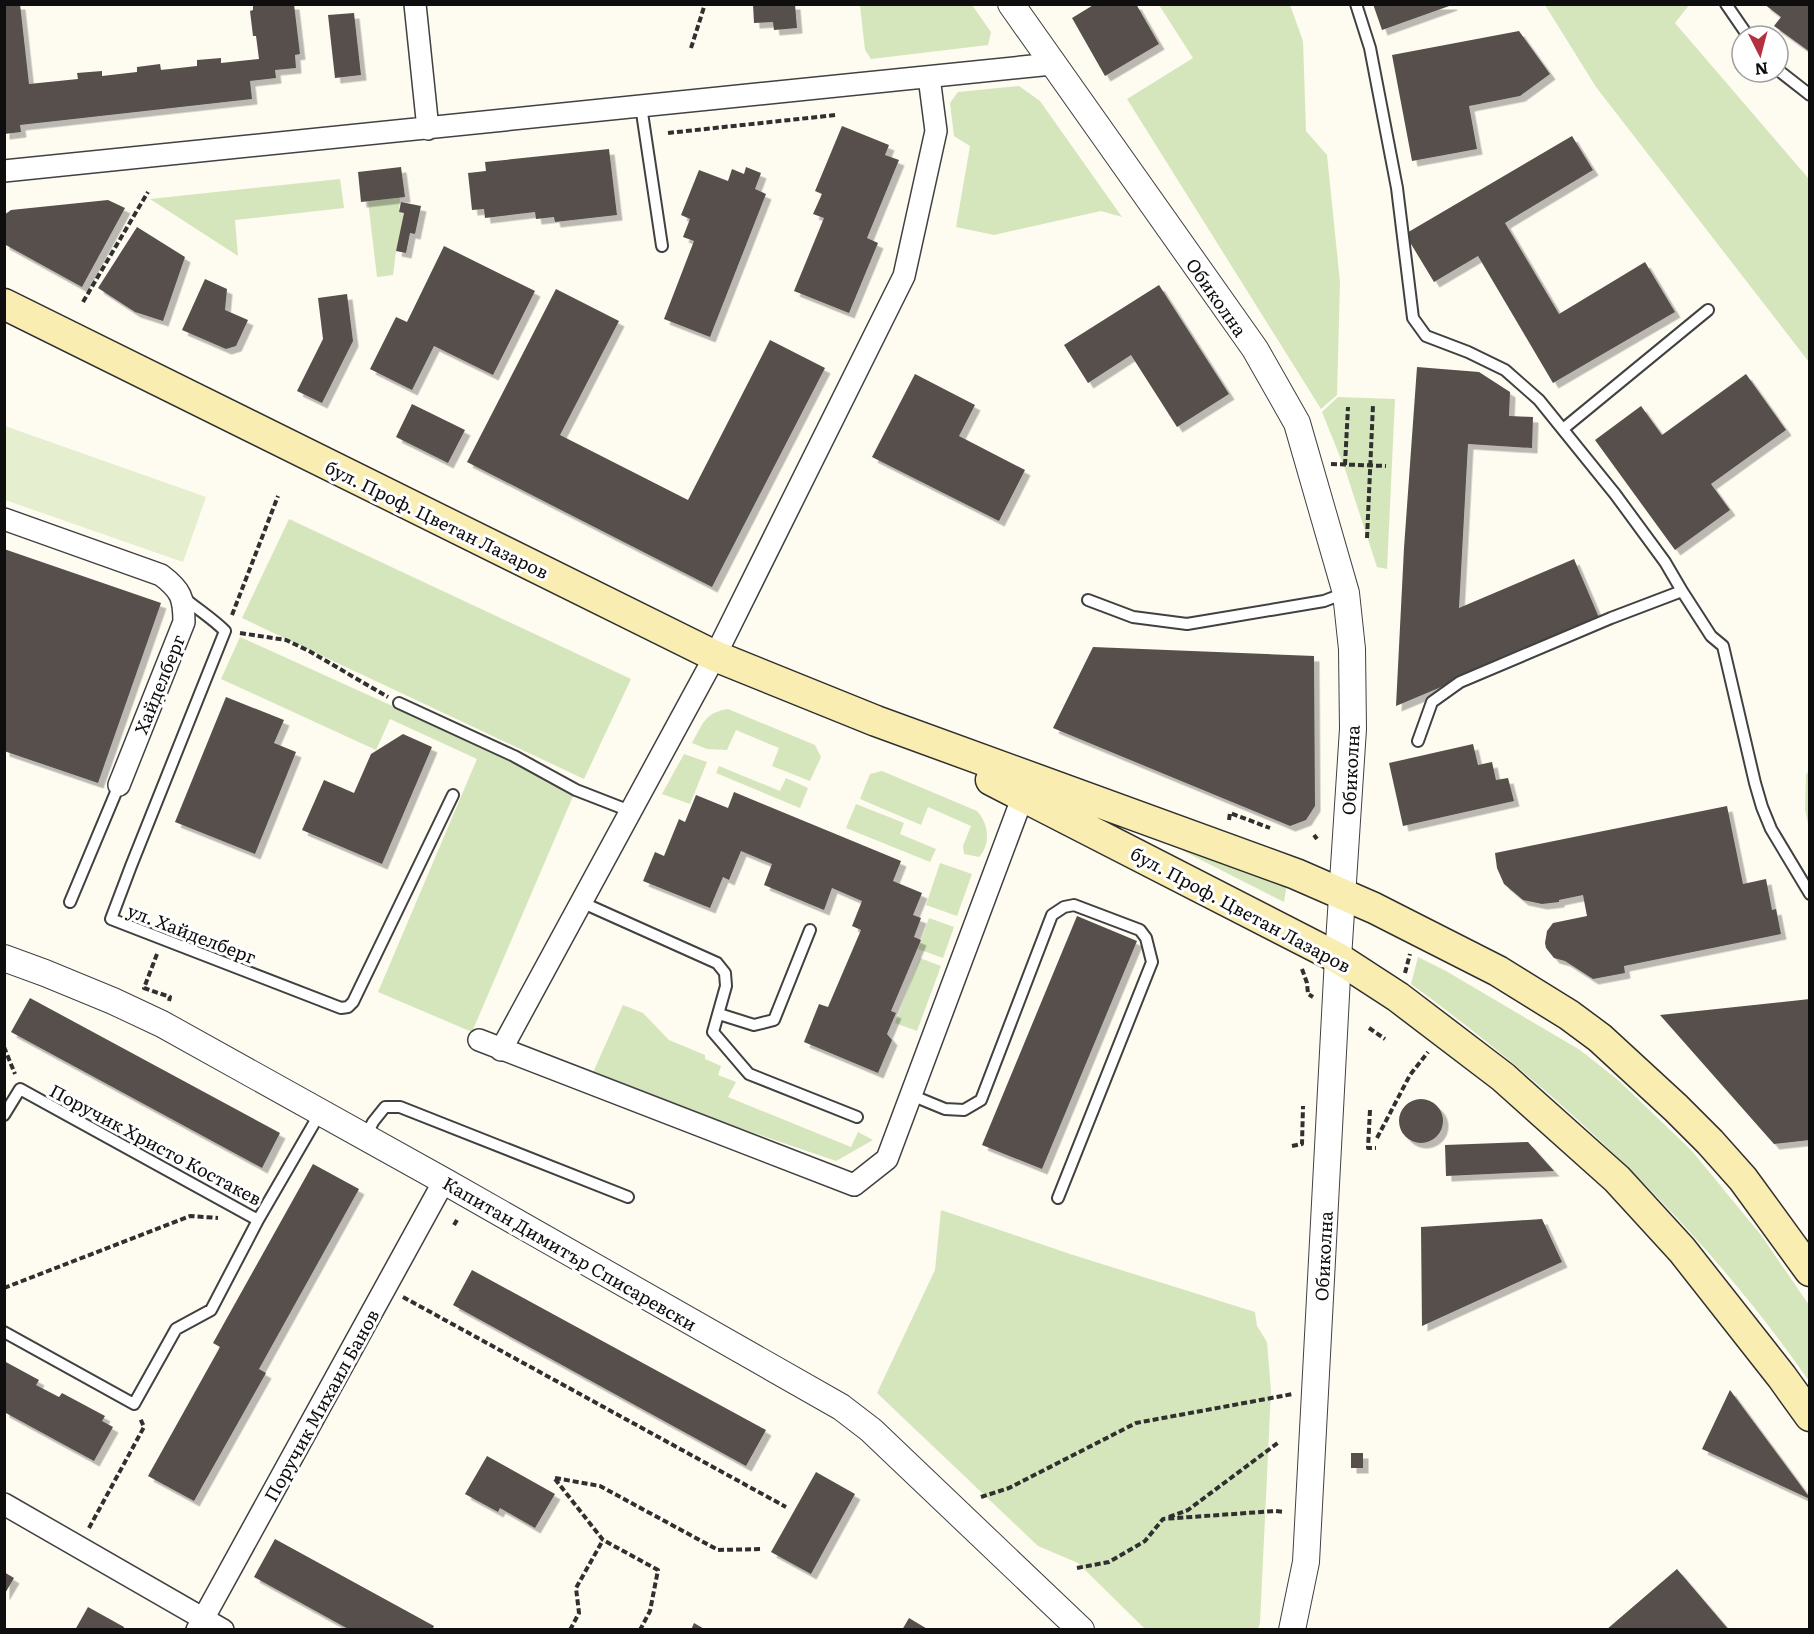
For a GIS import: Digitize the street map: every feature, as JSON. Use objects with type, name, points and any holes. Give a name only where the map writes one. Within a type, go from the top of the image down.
[{"type":"main road","name":"бул. Проф. Цветан Лазаров","points":[[4,304],[715,656],[876,721],[1296,874],[1342,894],[1508,977],[1569,1015],[1600,1038],[1710,1142],[1743,1179],[1809,1271]]},
{"type":"main road","name":"бул. Проф. Цветан Лазаров","points":[[876,721],[1338,958],[1398,997],[1503,1077],[1617,1179],[1682,1250],[1782,1377],[1809,1416]]},
{"type":"street","points":[[415,4],[428,129]]},
{"type":"street","name":"Обиколна","points":[[1011,4],[1255,349],[1297,423],[1346,593],[1352,649],[1353,729],[1338,958],[1306,1562],[1292,1629]]},
{"type":"street","points":[[4,171],[1052,64]]},
{"type":"street","points":[[501,1050],[715,656],[904,276],[936,131],[929,77]]},
{"type":"street","points":[[4,519],[161,575],[175,585],[182,597]]},
{"type":"street","name":"Хайделберг","points":[[119,785],[184,622],[182,597]]},
{"type":"street","points":[[478,1040],[854,1185],[887,1159],[1023,796]]},
{"type":"street","name":"Капитан Димитър Списаревски","points":[[4,958],[103,997],[162,1024],[841,1407],[871,1430],[1081,1629]]},
{"type":"street","name":"Поручик Михаил Банов","points":[[200,1624],[444,1181]]},
{"type":"street","points":[[4,1504],[78,1547],[200,1624],[223,1629]]},
{"type":"lane","points":[[1356,4],[1370,48],[1397,188],[1413,318],[1426,336],[1468,352],[1505,370],[1539,399],[1621,502],[1665,562],[1711,636],[1723,646],[1762,807],[1771,829],[1809,894]]},
{"type":"lane","points":[[1726,4],[1740,24]]},
{"type":"lane","points":[[1790,80],[1809,95]]},
{"type":"lane","points":[[641,106],[662,246]]},
{"type":"lane","points":[[1563,429],[1708,310]]},
{"type":"lane","points":[[1418,741],[1432,702],[1460,682],[1611,618],[1682,591]]},
{"type":"lane","points":[[1088,600],[1132,617],[1186,624],[1324,601],[1346,593]]},
{"type":"lane","points":[[182,597],[225,631]]},
{"type":"lane","name":"ул. Хайделберг","points":[[225,631],[111,919],[341,1008],[348,1007],[353,1002],[453,795]]},
{"type":"lane","points":[[399,703],[514,756],[576,790],[630,811]]},
{"type":"lane","points":[[69,902],[119,785]]},
{"type":"lane","points":[[581,902],[717,963],[726,973],[726,986],[713,1032],[749,1074],[857,1117]]},
{"type":"lane","points":[[911,1095],[945,1109],[964,1110],[981,1100],[1052,915],[1064,907],[1074,905],[1140,930],[1146,938],[1152,962],[1059,1198]]},
{"type":"lane","points":[[719,1014],[754,1025],[774,1020],[810,930]]},
{"type":"lane","points":[[4,1115],[20,1089]]},
{"type":"lane","name":"Поручик Христо Костакев","points":[[20,1089],[258,1220],[320,1113]]},
{"type":"lane","points":[[365,1138],[373,1122],[385,1107],[400,1107],[628,1197]]},
{"type":"lane","points":[[4,1332],[134,1404],[176,1329],[211,1310],[258,1220]]},
{"type":"path","points":[[691,48],[705,4]]},
{"type":"path","points":[[668,133],[836,115]]},
{"type":"path","points":[[83,302],[148,192]]},
{"type":"path","points":[[1367,538],[1373,405]]},
{"type":"path","points":[[1345,465],[1348,406]]},
{"type":"path","points":[[1328,464],[1386,466]]},
{"type":"path","points":[[278,496],[225,631],[286,640],[399,703]]},
{"type":"path","points":[[1229,820],[1230,813],[1270,828]]},
{"type":"path","points":[[1398,997],[1416,930]]},
{"type":"path","points":[[157,953],[144,988],[170,997]]},
{"type":"path","points":[[1299,964],[1304,972],[1308,994]]},
{"type":"path","points":[[1369,1028],[1385,1039]]},
{"type":"path","points":[[1377,1138],[1410,1075],[1432,1046]]},
{"type":"path","points":[[4,1047],[20,1089]]},
{"type":"path","points":[[1292,1146],[1302,1144],[1303,1106]]},
{"type":"path","points":[[1370,1110],[1368,1148],[1376,1148]]},
{"type":"path","points":[[4,1288],[190,1216],[258,1220]]},
{"type":"path","points":[[386,1287],[786,1507]]},
{"type":"path","points":[[981,1497],[1010,1488],[1136,1423],[1296,1394]]},
{"type":"path","points":[[78,1547],[144,1427],[134,1404]]},
{"type":"path","points":[[1077,1568],[1109,1562],[1145,1541],[1163,1519],[1188,1510],[1279,1442]]},
{"type":"path","points":[[640,1629],[650,1611],[658,1570],[603,1540],[555,1478],[600,1486],[718,1550],[763,1549]]},
{"type":"path","points":[[1163,1519],[1285,1512]]},
{"type":"path","points":[[570,1629],[579,1613],[576,1588],[603,1540]]},
{"type":"green space","points":[[860,5],[972,5],[991,32],[988,45],[871,59],[865,50]]},
{"type":"green space","points":[[1159,5],[1290,5],[1303,41],[1306,131],[1327,155],[1340,282],[1337,395],[1321,409],[1127,99],[1193,58]]},
{"type":"green space","points":[[1545,5],[1689,5],[1675,23],[1809,179],[1809,362],[1596,87]]},
{"type":"green space","points":[[1019,86],[1040,101],[1122,217],[1101,211],[994,235],[956,227],[970,146],[954,136],[950,103],[958,92]]},
{"type":"green space","points":[[340,179],[344,208],[235,220],[238,256],[150,199]]},
{"type":"green space","points":[[400,197],[399,212],[404,213],[393,275],[377,277],[368,201]]},
{"type":"green space","points":[[1338,397],[1395,399],[1387,569],[1377,567],[1345,469],[1322,412]]},
{"type":"green space","points":[[5,426],[206,497],[183,562],[5,500]]},
{"type":"green space","points":[[289,519],[631,679],[584,779],[242,618]]},
{"type":"green space","points":[[240,637],[483,747],[574,794],[472,1032],[378,992],[477,759],[390,719],[376,750],[221,679]]},
{"type":"green space","points":[[728,709],[815,745],[821,757],[810,781],[772,766],[779,748],[736,730],[727,750],[707,749],[692,743],[705,720],[714,713]]},
{"type":"green space","points":[[684,754],[707,762],[690,804],[662,794]]},
{"type":"green space","points":[[719,766],[780,791],[786,778],[808,788],[800,808],[716,773]]},
{"type":"green space","points":[[882,771],[977,811],[984,822],[987,834],[983,852],[979,857],[964,854],[963,846],[971,826],[928,807],[921,825],[860,799],[870,774]]},
{"type":"green space","points":[[1809,771],[1809,828],[1805,810],[1806,774]]},
{"type":"green space","points":[[856,804],[904,823],[900,834],[936,849],[930,862],[846,828]]},
{"type":"green space","points":[[1152,835],[1287,884],[1284,902]]},
{"type":"green space","points":[[940,863],[972,874],[957,916],[926,905]]},
{"type":"green space","points":[[929,918],[954,927],[943,958],[918,949]]},
{"type":"green space","points":[[1418,957],[1580,1050],[1618,1080],[1692,1151],[1761,1235],[1809,1305],[1809,1381],[1723,1269],[1626,1166],[1522,1071],[1411,984]]},
{"type":"green space","points":[[920,958],[941,966],[917,1031],[895,1023]]},
{"type":"green space","points":[[623,1005],[643,1013],[669,1040],[705,1055],[705,1059],[721,1066],[718,1075],[736,1082],[728,1097],[851,1147],[858,1132],[873,1140],[836,1161],[591,1077]]},
{"type":"green space","points":[[941,1210],[1070,1254],[1255,1312],[1257,1326],[1267,1342],[1271,1391],[1258,1629],[1145,1629],[1078,1563],[1038,1546],[877,1393],[935,1270]]},
{"type":"building","points":[[4,4],[20,4],[29,84],[78,79],[77,73],[102,71],[102,76],[137,72],[137,67],[160,64],[161,70],[197,66],[197,60],[221,58],[221,63],[259,59],[250,11],[253,10],[253,4],[294,4],[300,54],[295,55],[296,68],[275,70],[276,78],[250,81],[252,99],[20,125],[21,132],[4,134]]},
{"type":"building","points":[[753,4],[795,4],[797,28],[774,30],[773,22],[754,23]]},
{"type":"building","points":[[1095,4],[1136,4],[1159,44],[1105,76],[1072,18]]},
{"type":"building","points":[[1373,4],[1452,4],[1452,5],[1382,30]]},
{"type":"building","points":[[1764,4],[1810,4],[1810,52],[1790,38],[1790,24],[1776,24],[1781,17]]},
{"type":"building","points":[[354,13],[361,75],[335,78],[328,15]]},
{"type":"building","points":[[1519,31],[1550,74],[1520,96],[1469,106],[1477,149],[1412,161],[1392,55]]},
{"type":"building","points":[[842,126],[889,145],[885,155],[899,160],[867,238],[878,243],[849,313],[794,291],[824,218],[813,214],[822,194],[815,191]]},
{"type":"building","points":[[1572,136],[1593,170],[1505,223],[1559,314],[1645,262],[1675,312],[1553,383],[1478,256],[1434,282],[1405,234]]},
{"type":"building","points":[[609,149],[617,215],[555,222],[554,217],[536,219],[535,212],[485,218],[484,209],[472,210],[468,173],[486,171],[485,162]]},
{"type":"building","points":[[401,167],[405,197],[361,202],[358,172]]},
{"type":"building","points":[[746,167],[761,173],[755,189],[766,194],[710,337],[664,319],[694,241],[683,237],[690,219],[681,215],[699,170],[728,181],[732,169],[744,174]]},
{"type":"building","points":[[108,200],[125,208],[82,287],[4,244],[4,215],[11,210]]},
{"type":"building","points":[[401,202],[421,206],[415,234],[410,233],[406,253],[396,251],[404,213],[399,212]]},
{"type":"building","points":[[137,227],[185,257],[163,321],[135,312],[98,288]]},
{"type":"building","points":[[444,246],[535,291],[493,375],[434,346],[412,390],[370,369],[396,317],[407,322]]},
{"type":"building","points":[[205,279],[227,289],[225,310],[248,320],[236,346],[226,349],[182,330]]},
{"type":"building","points":[[1159,285],[1229,394],[1177,427],[1131,355],[1088,383],[1064,345]]},
{"type":"building","points":[[556,289],[619,321],[560,435],[688,500],[770,340],[825,368],[712,587],[467,462]]},
{"type":"building","points":[[347,294],[353,341],[322,403],[297,391],[323,339],[318,298]]},
{"type":"building","points":[[1417,367],[1479,372],[1510,392],[1509,416],[1533,417],[1532,448],[1468,444],[1459,608],[1574,559],[1600,620],[1396,706],[1404,548]]},
{"type":"building","points":[[915,374],[975,405],[959,436],[1025,470],[999,521],[872,457]]},
{"type":"building","points":[[1746,374],[1786,430],[1711,484],[1730,510],[1675,550],[1595,440],[1641,406],[1662,435]]},
{"type":"building","points":[[412,404],[465,430],[448,463],[396,437]]},
{"type":"building","points":[[4,549],[161,603],[98,783],[4,751]]},
{"type":"building","points":[[1093,647],[1314,656],[1315,806],[1306,820],[1290,826],[1053,728]]},
{"type":"building","points":[[226,697],[284,720],[274,743],[296,752],[255,854],[175,822]]},
{"type":"building","points":[[403,734],[432,747],[382,864],[302,830],[324,780],[354,793],[371,754]]},
{"type":"building","points":[[1473,744],[1478,765],[1492,762],[1496,780],[1508,778],[1514,801],[1403,826],[1389,763]]},
{"type":"building","points":[[734,792],[901,861],[893,881],[922,893],[913,915],[921,918],[914,937],[921,940],[891,1011],[896,1013],[887,1034],[892,1040],[878,1073],[804,1042],[819,1004],[828,1007],[861,930],[852,926],[862,901],[832,888],[824,910],[764,885],[772,864],[741,851],[729,880],[723,877],[710,908],[643,881],[655,852],[664,856],[679,819],[685,822],[696,795],[728,808]]},
{"type":"building","points":[[1727,806],[1743,884],[1766,879],[1772,910],[1776,909],[1781,934],[1624,966],[1625,973],[1593,979],[1565,961],[1554,958],[1545,943],[1547,931],[1553,923],[1587,916],[1583,895],[1542,904],[1523,900],[1504,884],[1497,868],[1495,853]]},
{"type":"building","points":[[1077,916],[1137,941],[1042,1169],[982,1145]]},
{"type":"building","points":[[30,998],[280,1133],[262,1168],[11,1032]]},
{"type":"building","points":[[1810,999],[1810,1140],[1774,1144],[1660,1015]]},
{"type":"building","points":[[1421,1099],[1430,1100],[1437,1105],[1442,1112],[1442,1130],[1437,1137],[1430,1142],[1421,1143],[1412,1142],[1405,1137],[1400,1130],[1399,1121],[1400,1112],[1405,1105],[1412,1100]]},
{"type":"building","points":[[1528,1142],[1554,1171],[1446,1176],[1445,1145]]},
{"type":"building","points":[[313,1164],[359,1189],[259,1369],[266,1373],[194,1501],[148,1476],[220,1347],[213,1343]]},
{"type":"building","points":[[1542,1219],[1562,1262],[1422,1326],[1421,1227]]},
{"type":"building","points":[[472,1270],[766,1430],[746,1466],[453,1305]]},
{"type":"building","points":[[4,1361],[39,1380],[36,1385],[59,1397],[62,1393],[105,1416],[102,1421],[113,1427],[94,1461],[4,1412]]},
{"type":"building","points":[[1730,1390],[1810,1498],[1810,1499],[1702,1449]]},
{"type":"building","points":[[1351,1453],[1363,1453],[1363,1468],[1351,1468]]},
{"type":"building","points":[[487,1456],[555,1494],[535,1528],[500,1508],[498,1512],[465,1494]]},
{"type":"building","points":[[816,1472],[855,1494],[811,1574],[771,1552]]},
{"type":"building","points":[[275,1539],[434,1626],[432,1630],[350,1630],[254,1577]]},
{"type":"building","points":[[1677,1569],[1729,1630],[1606,1630]]},
{"type":"building","points":[[4,1572],[14,1578],[4,1595]]},
{"type":"building","points":[[88,1607],[124,1627],[123,1630],[75,1630]]},
{"type":"building","points":[[909,1618],[929,1630],[902,1630]]},
{"type":"building","points":[[694,1623],[706,1630],[691,1630]]}]
